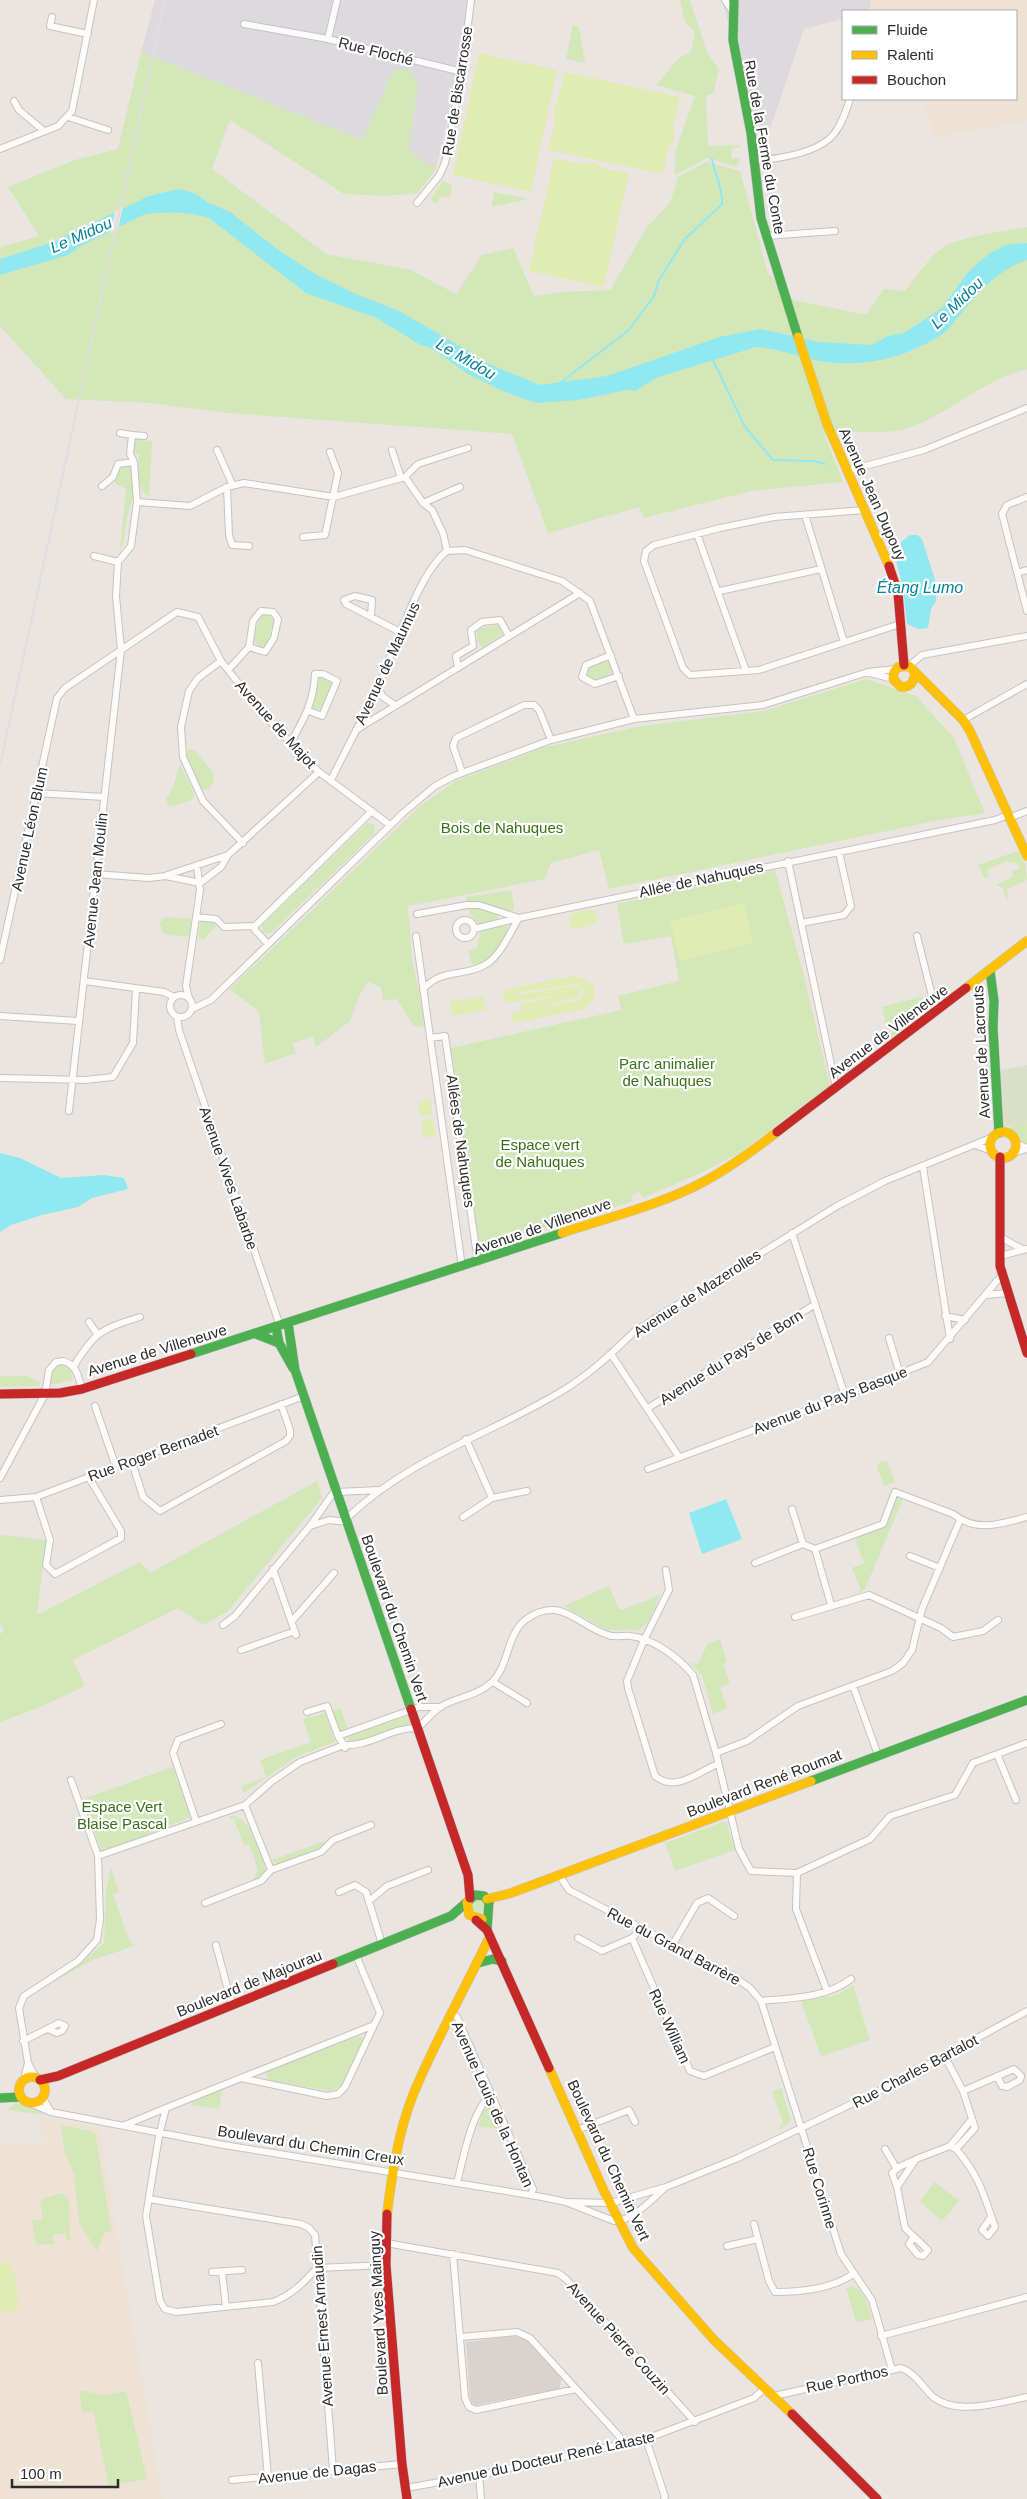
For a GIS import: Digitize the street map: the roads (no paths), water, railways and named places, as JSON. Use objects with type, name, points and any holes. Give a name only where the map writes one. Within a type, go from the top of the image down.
[{"type":"street","points":[[0,149],[58,126],[72,111],[94,0]]},
{"type":"street","name":"Rue Floché","points":[[336,0],[328,39],[462,72]]},
{"type":"street","name":"Rue de Biscarrosse","points":[[417,203],[440,176],[445,163],[462,72],[471,0]]},
{"type":"street","points":[[725,0],[733,12]]},
{"type":"street","name":"Rue de la Ferme du Conte","points":[[734,0],[733,40],[751,133],[758,201],[766,236],[807,368]]},
{"type":"street","points":[[52,17],[50,26],[88,34]]},
{"type":"street","points":[[244,24],[328,39]]},
{"type":"street","points":[[14,100],[19,110],[44,131]]},
{"type":"street","points":[[753,161],[786,157],[813,148],[833,136],[844,117],[850,100]]},
{"type":"street","points":[[68,117],[108,130]]},
{"type":"street","points":[[766,236],[835,231]]},
{"type":"street","name":"Avenue Jean Dupouy","points":[[807,368],[847,470],[892,574],[898,593],[906,668]]},
{"type":"street","points":[[847,470],[924,450],[1027,408]]},
{"type":"street","points":[[120,433],[144,436]]},
{"type":"street","points":[[94,556],[118,562],[131,546],[137,502],[134,462],[130,454],[132,435]]},
{"type":"street","points":[[137,502],[190,506],[230,486],[244,483],[334,497],[403,477],[418,464],[468,448]]},
{"type":"street","points":[[217,450],[230,486],[229,535],[232,545],[249,546]]},
{"type":"street","points":[[392,450],[403,477],[423,503],[432,510],[443,533],[447,551],[465,550],[562,581],[590,601],[634,720]]},
{"type":"street","points":[[304,537],[325,535],[338,473],[330,452]]},
{"type":"street","points":[[102,486],[113,477],[118,464],[134,462]]},
{"type":"street","points":[[423,503],[460,487]]},
{"type":"street","points":[[1027,497],[1007,505],[1002,514],[1027,611]]},
{"type":"street","points":[[864,510],[774,517],[697,534],[654,546],[646,551],[644,561],[683,668],[690,675],[698,676],[758,670],[900,624]]},
{"type":"street","points":[[805,515],[844,642]]},
{"type":"street","points":[[697,534],[720,591],[746,671]]},
{"type":"street","name":"Avenue de Maumus","points":[[331,780],[378,688],[400,632],[436,559],[447,551]]},
{"type":"street","name":"Avenue Jean Moulin","points":[[69,1111],[121,650],[116,596],[118,562]]},
{"type":"street","points":[[720,591],[821,569]]},
{"type":"street","points":[[1017,574],[1027,570]]},
{"type":"street","points":[[356,730],[580,593]]},
{"type":"street","points":[[371,617],[372,600],[355,596],[344,600],[346,604],[371,617],[400,632]]},
{"type":"street","points":[[229,669],[249,647],[253,622],[261,611],[274,612],[278,619],[274,638],[265,652],[249,647]]},
{"type":"street","name":"Avenue de Majot","points":[[121,650],[178,612],[198,617],[221,661],[262,713],[319,772],[390,825]]},
{"type":"street","points":[[458,668],[456,656],[473,646],[471,630],[482,622],[500,620],[509,636]]},
{"type":"street","points":[[893,679],[922,655],[1027,636]]},
{"type":"street","name":"Avenue Léon Blum","points":[[0,960],[57,698],[65,688],[121,650]]},
{"type":"street","points":[[611,655],[586,665],[582,677],[595,684],[619,676]]},
{"type":"street","points":[[221,661],[198,678],[189,691],[181,727],[182,757],[203,801],[243,843]]},
{"type":"street","points":[[906,668],[911,685]]},
{"type":"street","points":[[179,1030],[192,1009],[211,1000],[390,825],[435,786],[462,772],[551,740],[634,720],[764,706],[868,672],[906,668],[930,687],[963,720],[1027,856]]},
{"type":"street","points":[[868,672],[893,679],[901,687],[911,685],[930,687]]},
{"type":"street","points":[[290,742],[309,711],[315,674],[323,674],[337,681],[322,716],[309,711]]},
{"type":"street","points":[[963,720],[1027,684]]},
{"type":"street","points":[[378,688],[383,697],[395,705]]},
{"type":"street","points":[[462,772],[453,746],[456,738],[524,705],[534,705],[539,710],[551,740]]},
{"type":"street","points":[[95,874],[149,878],[166,876],[228,855],[319,772]]},
{"type":"street","points":[[36,793],[104,797]]},
{"type":"street","points":[[196,918],[216,919],[224,927],[255,926],[372,811]]},
{"type":"street","name":"Allée de Nahuques","points":[[519,918],[788,861],[995,820],[1027,811]]},
{"type":"street","points":[[802,923],[844,915],[851,906],[838,852]]},
{"type":"street","points":[[166,876],[200,883],[221,868],[228,855]]},
{"type":"street","points":[[788,861],[836,1088]]},
{"type":"street","points":[[192,1009],[186,986],[200,883],[196,866]]},
{"type":"street","points":[[417,914],[466,905],[479,905],[519,918]]},
{"type":"street","points":[[474,929],[519,918]]},
{"type":"street","points":[[423,989],[430,981],[441,975],[479,968],[490,962],[519,918]]},
{"type":"street","points":[[255,926],[255,930],[268,944]]},
{"type":"street","name":"Allées de Nahuques","points":[[416,936],[462,1267]]},
{"type":"street","points":[[917,936],[936,1012]]},
{"type":"street","name":"Avenue de Villeneuve","points":[[0,1394],[45,1394],[82,1389],[478,1262],[675,1195],[704,1182],[745,1157],[1027,941]]},
{"type":"street","name":"Avenue de Lacrouts","points":[[990,971],[994,1001],[992,1028],[996,1135]]},
{"type":"street","points":[[84,981],[164,992],[190,1000],[211,1000]]},
{"type":"street","points":[[170,1006],[186,986]]},
{"type":"street","points":[[0,1078],[72,1080],[113,1077],[133,1043],[136,989]]},
{"type":"street","points":[[164,992],[171,1012],[176,1017],[186,1016]]},
{"type":"street","points":[[0,1016],[78,1021]]},
{"type":"street","name":"Avenue Vives Labarbe","points":[[176,1017],[281,1326]]},
{"type":"street","name":"Allées de Nahuques","points":[[430,1038],[446,1036],[478,1262]]},
{"type":"street","points":[[1027,1148],[1016,1143],[1010,1134],[996,1135],[990,1145],[996,1154],[1002,1275],[1027,1353]]},
{"type":"street","name":"Avenue de Mazerolles","points":[[348,1520],[378,1490],[466,1439],[562,1392],[611,1354],[635,1331],[792,1233],[885,1181],[923,1167],[996,1135]]},
{"type":"street","points":[[1012,1153],[1016,1143]]},
{"type":"street","points":[[975,1145],[1007,1157],[1012,1153],[1027,1148]]},
{"type":"street","points":[[923,1167],[950,1339]]},
{"type":"street","points":[[792,1233],[814,1306],[845,1396]]},
{"type":"street","points":[[1000,1237],[1026,1250]]},
{"type":"street","points":[[1000,1256],[1026,1250]]},
{"type":"street","name":"Avenue du Pays Basque","points":[[648,1469],[845,1396],[928,1362],[950,1339],[1002,1275]]},
{"type":"street","points":[[986,1295],[1008,1292]]},
{"type":"street","name":"Avenue du Pays de Born","points":[[648,1408],[814,1306]]},
{"type":"street","points":[[945,1316],[965,1320]]},
{"type":"street","points":[[74,1366],[89,1341],[114,1325],[140,1317]]},
{"type":"street","points":[[89,1322],[98,1335]]},
{"type":"street","name":"Boulevard du Chemin Vert","points":[[281,1326],[280,1343],[295,1370]]},
{"type":"street","name":"Boulevard du Chemin Vert","points":[[281,1326],[468,1875],[487,1903],[489,1933]]},
{"type":"street","points":[[256,1334],[280,1343]]},
{"type":"street","points":[[889,1338],[900,1374]]},
{"type":"street","points":[[611,1354],[679,1457]]},
{"type":"street","points":[[0,1478],[45,1394],[47,1376],[52,1366],[64,1361],[74,1366],[82,1389]]},
{"type":"street","name":"Rue Roger Bernadet","points":[[0,1500],[36,1498],[88,1476],[116,1468],[304,1396]]},
{"type":"street","points":[[132,1462],[143,1497],[160,1511],[286,1440],[290,1436],[290,1430],[281,1404]]},
{"type":"street","points":[[94,1406],[116,1468]]},
{"type":"street","points":[[466,1439],[492,1498]]},
{"type":"street","points":[[36,1498],[50,1540],[46,1565],[55,1574],[121,1538],[122,1530],[88,1476]]},
{"type":"street","points":[[223,1625],[235,1616],[273,1568],[310,1526],[337,1490]]},
{"type":"street","name":"Avenue de Mazerolles","points":[[337,1490],[378,1490]]},
{"type":"street","points":[[463,1517],[492,1498],[527,1491]]},
{"type":"street","points":[[815,1550],[883,1524],[895,1492],[952,1514],[960,1520],[987,1527],[1027,1517]]},
{"type":"street","points":[[792,1509],[803,1544],[815,1550],[831,1605]]},
{"type":"street","points":[[310,1526],[329,1520],[348,1520]]},
{"type":"street","points":[[716,1753],[747,1741],[798,1706],[892,1671],[903,1663],[912,1650],[920,1618],[960,1520]]},
{"type":"street","points":[[755,1563],[803,1544]]},
{"type":"street","points":[[910,1556],[940,1568]]},
{"type":"street","points":[[241,1650],[296,1633],[273,1568]]},
{"type":"street","points":[[666,1570],[669,1590],[644,1640],[627,1680],[655,1776],[663,1783],[673,1784],[718,1764]]},
{"type":"street","points":[[292,1621],[334,1573]]},
{"type":"street","points":[[795,1617],[869,1595],[941,1628],[953,1637],[983,1631],[998,1620]]},
{"type":"street","points":[[338,1736],[419,1707],[440,1707],[480,1691],[493,1682],[502,1667],[513,1637],[525,1621],[544,1611],[563,1610],[609,1636],[632,1636],[644,1640],[662,1649],[685,1665],[694,1675],[716,1753],[739,1849],[751,1871],[796,1873],[870,1839],[890,1816],[955,1795],[973,1762],[1027,1743]]},
{"type":"street","points":[[493,1682],[527,1703]]},
{"type":"street","points":[[853,1686],[878,1755]]},
{"type":"street","name":"Boulevard René Roumat","points":[[487,1903],[1027,1700]]},
{"type":"street","points":[[307,1712],[327,1706],[338,1736],[344,1746]]},
{"type":"street","points":[[98,1856],[245,1805],[271,1782],[300,1762],[344,1746],[354,1746],[406,1727],[418,1728],[440,1707]]},
{"type":"street","points":[[196,1821],[173,1753],[178,1740],[221,1724]]},
{"type":"street","points":[[997,1754],[1016,1800]]},
{"type":"street","points":[[51,2112],[43,2098],[40,2081],[28,2063],[19,2008],[24,1996],[78,1961],[97,1940],[100,1919],[98,1856],[71,1780]]},
{"type":"street","points":[[245,1805],[271,1870]]},
{"type":"street","points":[[205,1903],[261,1882],[271,1870],[321,1852],[333,1840],[371,1825]]},
{"type":"street","points":[[369,1901],[387,1886],[428,1870]]},
{"type":"street","points":[[796,1873],[796,1909],[828,1991]]},
{"type":"street","name":"Boulevard du Chemin Vert","points":[[468,1875],[469,1900],[467,1912],[489,1933],[577,2130],[633,2248],[656,2277],[714,2340],[774,2396],[877,2499]]},
{"type":"street","name":"Rue du Grand Barrère","points":[[559,1875],[569,1890],[736,1978],[750,1988],[761,2000]]},
{"type":"street","points":[[339,1892],[355,1885],[366,1892],[382,1944]]},
{"type":"street","points":[[673,1944],[697,1903],[708,1898],[734,1916]]},
{"type":"street","points":[[469,1900],[487,1903],[484,1918],[474,1918]]},
{"type":"street","name":"Boulevard de Majourau","points":[[40,2081],[58,2076],[451,1916],[469,1900]]},
{"type":"street","name":"Boulevard de Majourau","points":[[451,1916],[474,1918]]},
{"type":"street","points":[[578,1938],[602,1951],[632,1938],[642,1928]]},
{"type":"street","name":"Boulevard Yves Mainguy","points":[[407,2499],[402,2464],[386,2264],[392,2172],[400,2135],[413,2095],[478,1963],[489,1933]]},
{"type":"street","name":"Rue William","points":[[632,1938],[690,2071],[704,2076],[775,2047]]},
{"type":"street","points":[[216,1945],[232,2005]]},
{"type":"street","points":[[240,2078],[327,2096],[338,2094],[345,2087],[380,2013],[356,1955]]},
{"type":"street","points":[[478,1963],[489,1959],[502,1961]]},
{"type":"street","points":[[761,2000],[801,1997],[838,1989],[851,1979]]},
{"type":"street","name":"Rue Corinne","points":[[761,2000],[841,2254],[872,2300],[892,2370]]},
{"type":"street","name":"Rue Charles Bartalot","points":[[666,2187],[802,2129],[885,2088],[1027,2011]]},
{"type":"street","name":"Avenue Louis de la Hontan","points":[[452,2014],[457,2017],[533,2189],[531,2195]]},
{"type":"street","points":[[126,2125],[374,2025]]},
{"type":"street","points":[[23,2041],[48,2029]]},
{"type":"street","points":[[913,2238],[905,2228],[897,2187],[892,2173],[916,2159],[953,2148],[975,2128],[963,2091],[944,2055]]},
{"type":"street","points":[[19,2093],[28,2063]]},
{"type":"street","points":[[963,2091],[997,2076]]},
{"type":"street","points":[[24,2079],[40,2081]]},
{"type":"street","points":[[0,2098],[19,2093]]},
{"type":"street","points":[[19,2093],[32,2104],[43,2098]]},
{"type":"street","points":[[457,2183],[474,2124],[485,2100],[491,2094]]},
{"type":"street","name":"Boulevard du Chemin Creux","points":[[32,2104],[51,2112],[126,2125],[224,2146],[566,2202],[613,2206]]},
{"type":"street","points":[[166,2108],[146,2216],[160,2301],[165,2309],[176,2312],[273,2302],[287,2297],[317,2268],[386,2264]]},
{"type":"street","points":[[577,2130],[629,2110],[635,2122]]},
{"type":"street","points":[[885,2148],[896,2169]]},
{"type":"street","points":[[953,2148],[972,2168],[979,2180],[991,2217]]},
{"type":"street","points":[[897,2187],[909,2165],[916,2159]]},
{"type":"street","points":[[597,2214],[613,2206],[666,2187]]},
{"type":"street","points":[[620,2222],[666,2187]]},
{"type":"street","name":"Avenue Ernest Arnaudin","points":[[149,2199],[301,2224],[309,2228],[315,2235],[333,2470]]},
{"type":"street","name":"Boulevard du Chemin Creux","points":[[566,2202],[620,2222]]},
{"type":"street","points":[[754,2224],[769,2281],[775,2292],[794,2292],[841,2282],[853,2274]]},
{"type":"street","points":[[727,2246],[758,2238]]},
{"type":"street","name":"Avenue Pierre Couzin","points":[[386,2243],[558,2273],[566,2279],[695,2422]]},
{"type":"street","points":[[452,2254],[465,2398],[469,2407],[476,2410],[576,2389]]},
{"type":"street","points":[[212,2272],[242,2270]]},
{"type":"street","points":[[222,2272],[226,2307]]},
{"type":"street","points":[[881,2336],[1027,2297]]},
{"type":"street","points":[[461,2338],[517,2332],[530,2338],[619,2436],[623,2444]]},
{"type":"street","points":[[258,2363],[268,2477]]},
{"type":"street","name":"Rue Porthos","points":[[774,2396],[900,2368],[906,2370],[934,2397],[950,2404],[971,2406],[1027,2397]]},
{"type":"street","name":"Avenue du Docteur René Lataste","points":[[406,2488],[479,2475],[646,2439],[754,2398],[765,2388]]},
{"type":"street","points":[[646,2439],[665,2497],[664,2499]]},
{"type":"street","name":"Avenue de Dagas","points":[[232,2480],[402,2464]]},
{"type":"street","points":[[479,2475],[481,2499]]},
{"type":"water","name":"Le Midou","points":[[179,189],[196,194],[209,203],[230,212],[278,250],[315,274],[358,295],[399,311],[470,352],[474,358],[540,385],[607,376],[720,337],[761,329],[819,342],[871,345],[888,336],[904,333],[942,308],[968,272],[990,253],[1006,245],[1027,243],[1027,260],[1004,271],[984,287],[951,326],[932,341],[897,356],[862,363],[838,363],[817,361],[774,349],[756,347],[658,377],[635,391],[628,390],[578,400],[536,403],[503,391],[468,374],[431,348],[419,344],[377,318],[306,293],[209,218],[202,216],[176,213],[143,215],[79,247],[68,255],[0,275],[0,259],[51,243],[149,196]]},
{"type":"water","name":"Étang Lumo","points":[[910,535],[917,535],[922,539],[937,586],[936,601],[931,609],[928,628],[919,629],[907,624],[903,589],[895,556],[901,542]]},
{"type":"water","points":[[0,1153],[20,1158],[61,1178],[104,1175],[124,1178],[128,1189],[92,1198],[78,1207],[42,1215],[11,1225],[0,1232]]},
{"type":"water","points":[[726,1499],[742,1539],[702,1554],[689,1513]]},
{"type":"waterway","points":[[560,383],[629,330],[654,296],[659,280],[685,239],[722,204],[720,187],[712,159]]},
{"type":"waterway","points":[[712,358],[745,427],[773,460],[814,461],[825,464]]},
{"type":"railway","points":[[0,766],[165,0]]},
{"type":"park label","name":"Bois de Nahuques","points":[[502,827]]},
{"type":"park label","name":"Parc animalier de Nahuques","points":[[667,1072]]},
{"type":"park label","name":"Espace vert de Nahuques","points":[[540,1152]]},
{"type":"park label","name":"Espace Vert Blaise Pascal","points":[[122,1814]]}]
